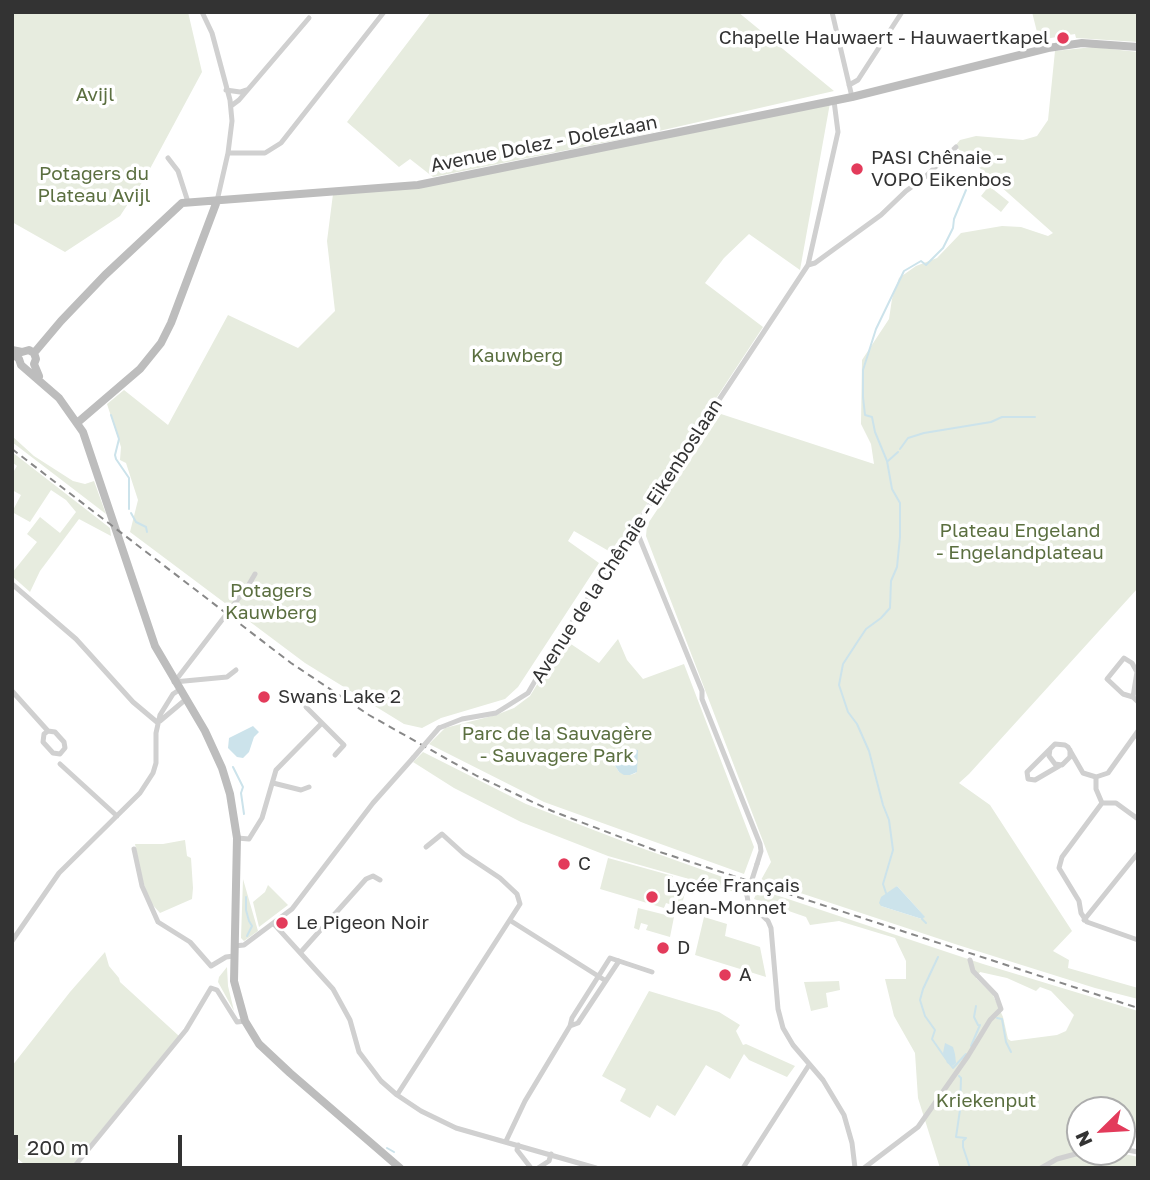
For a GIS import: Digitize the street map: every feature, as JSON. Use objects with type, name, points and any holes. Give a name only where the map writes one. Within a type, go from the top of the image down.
[{"type":"street","points":[[77,423],[140,369],[161,343],[217,201],[228,153],[231,106],[212,33],[202,12]]},
{"type":"street","points":[[228,153],[265,153],[281,143],[384,12]]},
{"type":"street","points":[[832,12],[852,97]]},
{"type":"street","points":[[849,85],[858,80],[902,12]]},
{"type":"street","points":[[231,106],[309,18]]},
{"type":"street","name":"Avenue Dolez - Dolezlaan","points":[[188,202],[410,186],[834,101],[1048,48],[1082,43],[1138,47]]},
{"type":"street","points":[[226,90],[246,90]]},
{"type":"street","name":"Avenue de la Chênaie - Eikenboslaan","points":[[234,946],[244,945],[292,909],[373,803],[439,728],[462,719],[496,713],[528,693],[808,265],[838,132],[834,101]]},
{"type":"street","points":[[808,265],[815,263],[881,215],[956,147]]},
{"type":"street","points":[[34,353],[105,275],[176,206],[188,202],[178,171],[168,158]]},
{"type":"street","points":[[31,366],[36,359],[34,353],[29,350],[17,353],[21,365],[31,366],[77,423],[91,455],[155,646],[211,742],[222,768],[230,794],[237,838],[235,989],[245,1021],[259,1044],[400,1168]]},
{"type":"street","points":[[635,527],[761,844],[747,895],[748,902],[768,921],[771,928],[779,1014],[793,1045],[823,1080],[847,1121],[855,1168]]},
{"type":"street","points":[[12,941],[59,873],[140,793],[156,763],[156,733],[165,706],[255,573]]},
{"type":"street","points":[[12,584],[76,639],[132,702],[159,722]]},
{"type":"street","points":[[1124,658],[1132,663],[1138,672],[1135,700],[1123,694],[1107,678],[1124,658]]},
{"type":"street","points":[[177,686],[227,677],[236,670]]},
{"type":"street","points":[[12,691],[48,731],[54,731],[64,742],[65,748],[60,754],[53,753],[43,742],[44,734],[48,731]]},
{"type":"street","points":[[159,722],[186,700]]},
{"type":"street","points":[[306,707],[344,745]]},
{"type":"street","points":[[237,838],[249,839],[262,818],[276,769],[321,724]]},
{"type":"street","points":[[1070,750],[1070,757],[1062,765],[1035,780],[1028,779],[1027,772],[1055,744],[1062,743],[1070,750],[1083,773],[1096,777],[1108,773],[1138,731]]},
{"type":"street","points":[[335,755],[350,737]]},
{"type":"street","points":[[1050,749],[1052,762],[1062,765]]},
{"type":"street","points":[[60,764],[117,816]]},
{"type":"street","points":[[1096,777],[1096,789],[1102,803]]},
{"type":"street","points":[[273,783],[301,790],[309,787]]},
{"type":"street","points":[[1102,803],[1116,803],[1138,819]]},
{"type":"street","points":[[1102,803],[1058,865],[1079,901],[1084,920],[1138,940]]},
{"type":"street","points":[[397,1095],[520,904],[520,899],[500,878],[464,854],[442,834],[426,847]]},
{"type":"street","points":[[134,849],[142,886],[157,920],[190,942],[211,966],[226,957],[234,956]]},
{"type":"street","points":[[1084,920],[1138,853]]},
{"type":"street","points":[[300,953],[366,879],[373,876],[380,880]]},
{"type":"street","points":[[511,921],[606,981]]},
{"type":"street","points":[[274,924],[333,989],[350,1020],[354,1042],[359,1052],[381,1081],[397,1095],[456,1128],[596,1168]]},
{"type":"street","points":[[506,1141],[525,1101],[570,1026],[572,1018],[610,958],[652,972]]},
{"type":"street","points":[[864,1168],[918,1127],[990,1020],[1001,1009],[996,995],[973,971],[970,960]]},
{"type":"street","points":[[570,1026],[578,1023],[619,961]]},
{"type":"street","points":[[73,1168],[178,1041],[211,988],[217,990],[237,1022],[245,1021]]},
{"type":"street","points":[[743,1168],[809,1065]]},
{"type":"street","points":[[518,1145],[517,1150],[531,1168]]},
{"type":"street","points":[[538,1168],[549,1161],[551,1154]]},
{"type":"street","points":[[1041,1168],[1066,1157]]},
{"type":"green space","name":"Avijl","points":[[12,12],[188,12],[202,72],[145,178],[120,216],[65,252],[12,222]]},
{"type":"green space","points":[[431,12],[738,12],[834,91],[637,136],[433,177],[410,159],[399,167],[347,122]]},
{"type":"green space","points":[[1032,12],[1138,12],[1138,42],[1076,38],[1075,34],[1039,40]]},
{"type":"green space","name":"Plateau Engeland - Engelandplateau","points":[[1093,47],[1138,52],[1138,588],[959,783],[990,805],[1072,931],[1053,951],[1069,960],[1068,968],[1138,988],[1138,999],[958,945],[761,880],[771,862],[646,536],[647,525],[721,414],[874,464],[871,444],[861,424],[862,360],[889,319],[899,278],[916,266],[937,258],[961,233],[1002,226],[1021,227],[1048,236],[1053,233],[955,146],[960,140],[976,136],[1023,140],[1037,136],[1048,120],[1055,51]],"holes":[[[897,886],[924,917],[922,919],[881,906]]]},
{"type":"green space","name":"Kauwberg","points":[[830,103],[800,270],[749,234],[724,258],[705,283],[763,327],[614,554],[574,531],[568,541],[599,563],[518,687],[505,699],[441,718],[422,728],[404,724],[305,663],[130,532],[138,500],[126,463],[120,460],[121,447],[107,404],[124,390],[168,425],[228,315],[298,348],[335,311],[327,241],[333,194],[408,189]]},
{"type":"green space","points":[[989,186],[1009,202],[1001,212],[981,196]]},
{"type":"green space","points":[[12,436],[34,456],[73,481],[85,484],[94,481],[106,514],[12,442]]},
{"type":"green space","points":[[12,452],[110,528],[111,536],[79,519],[40,571],[30,592],[12,576],[37,542],[27,534],[40,517],[60,533],[76,512],[66,500],[51,490],[30,522],[12,512],[21,495],[12,490],[12,474],[17,466],[12,462]]},
{"type":"green space","name":"Parc de la Sauvagère - Sauvagere Park","points":[[618,639],[627,660],[643,679],[684,664],[754,847],[744,874],[544,802],[429,744],[445,728],[514,708],[530,696],[554,657],[568,642],[599,663]],"holes":[[[631,749],[637,761],[636,773],[630,775],[619,772],[612,761]]]},
{"type":"green space","points":[[423,752],[526,804],[745,885],[742,894],[608,856],[521,822],[454,788],[413,762]]},
{"type":"green space","points":[[185,840],[187,856],[191,858],[192,899],[160,913],[151,903],[143,882],[135,844],[163,844]]},
{"type":"green space","points":[[608,858],[673,876],[672,881],[687,885],[681,908],[666,903],[664,908],[600,889]]},
{"type":"green space","points":[[243,879],[258,931],[244,941],[241,938]]},
{"type":"green space","points":[[268,885],[288,905],[259,927],[253,902],[265,892]]},
{"type":"green space","name":"Kriekenput","points":[[758,889],[983,964],[1138,1011],[1138,1126],[1136,1127],[1136,1096],[1066,1096],[1066,1166],[1136,1166],[1136,1157],[1138,1168],[940,1168],[918,1098],[915,1053],[894,1016],[885,979],[906,979],[906,961],[895,938],[839,921],[810,925],[806,917],[754,899]],"holes":[[[980,972],[1007,978],[1036,991],[1040,987],[1051,991],[1074,1015],[1066,1031],[1057,1035],[1011,1041],[993,995],[976,978]]]},
{"type":"green space","points":[[638,908],[674,917],[670,937],[646,930],[648,925],[641,923],[639,930],[634,928]]},
{"type":"green space","points":[[704,917],[727,924],[725,936],[760,947],[766,977],[695,955]]},
{"type":"green space","points":[[105,952],[109,966],[120,982],[179,1036],[70,1168],[29,1168],[12,1154],[12,1066]]},
{"type":"green space","points":[[227,967],[228,986],[234,1011],[218,982]]},
{"type":"green space","points":[[839,981],[840,990],[826,993],[828,1007],[811,1011],[804,982]]},
{"type":"green space","points":[[649,991],[719,1012],[740,1025],[736,1031],[743,1045],[795,1066],[787,1077],[749,1060],[744,1054],[730,1079],[706,1065],[675,1116],[657,1105],[650,1118],[620,1101],[626,1089],[602,1076]]},
{"type":"water","points":[[253,726],[259,732],[254,737],[249,752],[243,758],[237,757],[228,748],[229,738]]},
{"type":"water","points":[[631,749],[638,750],[637,772],[624,775],[612,761]]},
{"type":"water","points":[[897,886],[925,917],[922,919],[881,906],[881,897]]},
{"type":"water","points":[[945,1043],[953,1047],[956,1063],[953,1066],[947,1063],[943,1053]]},
{"type":"waterway","points":[[886,893],[883,884],[893,850],[889,820],[869,751],[857,724],[848,712],[839,685],[843,664],[858,641],[866,629],[890,608],[891,581],[897,567],[900,537],[900,503],[892,489],[887,461],[872,417],[865,415],[863,370],[876,329],[904,271],[921,261],[926,265],[943,248],[966,190]]},
{"type":"waterway","points":[[111,415],[119,439],[116,459],[129,478],[129,509]]},
{"type":"waterway","points":[[900,449],[908,438],[924,433],[991,422],[1002,417],[1035,417]]},
{"type":"waterway","points":[[888,461],[898,452]]},
{"type":"waterway","points":[[131,513],[136,522],[146,527],[147,532]]},
{"type":"waterway","points":[[233,767],[243,787],[241,793],[244,814]]},
{"type":"waterway","points":[[246,897],[246,910],[252,926],[247,936]]},
{"type":"waterway","points":[[922,919],[926,923]]},
{"type":"waterway","points":[[938,957],[920,1000],[925,1016],[935,1030],[932,1039],[946,1059]]},
{"type":"waterway","points":[[976,1006],[974,1017],[978,1025]]},
{"type":"waterway","points":[[997,1018],[1002,1019],[1006,1042],[1011,1052]]},
{"type":"waterway","points":[[971,1046],[980,1025]]},
{"type":"waterway","points":[[949,1063],[953,1068],[966,1054]]},
{"type":"waterway","points":[[959,1076],[960,1110],[956,1137],[966,1138],[963,1147],[970,1168]]},
{"type":"waterway","points":[[387,1148],[394,1152]]},
{"type":"railway","points":[[12,449],[291,663],[369,715],[477,776],[552,811],[657,851],[1138,1008]]},
{"type":"place","name":"Chapelle Hauwaert - Hauwaertkapel","points":[[1063,38]]},
{"type":"place","name":"PASI Chênaie - VOPO Eikenbos","points":[[857,169]]},
{"type":"place","name":"Swans Lake 2","points":[[264,697]]},
{"type":"place","name":"C","points":[[564,864]]},
{"type":"place","name":"Lycée Français Jean-Monnet","points":[[652,897]]},
{"type":"place","name":"Le Pigeon Noir","points":[[282,923]]},
{"type":"place","name":"D","points":[[663,948]]},
{"type":"place","name":"A","points":[[725,975]]},
{"type":"park label","name":"Potagers du Plateau Avijl","points":[[94,185]]},
{"type":"park label","name":"Potagers Kauwberg","points":[[271,602]]}]
